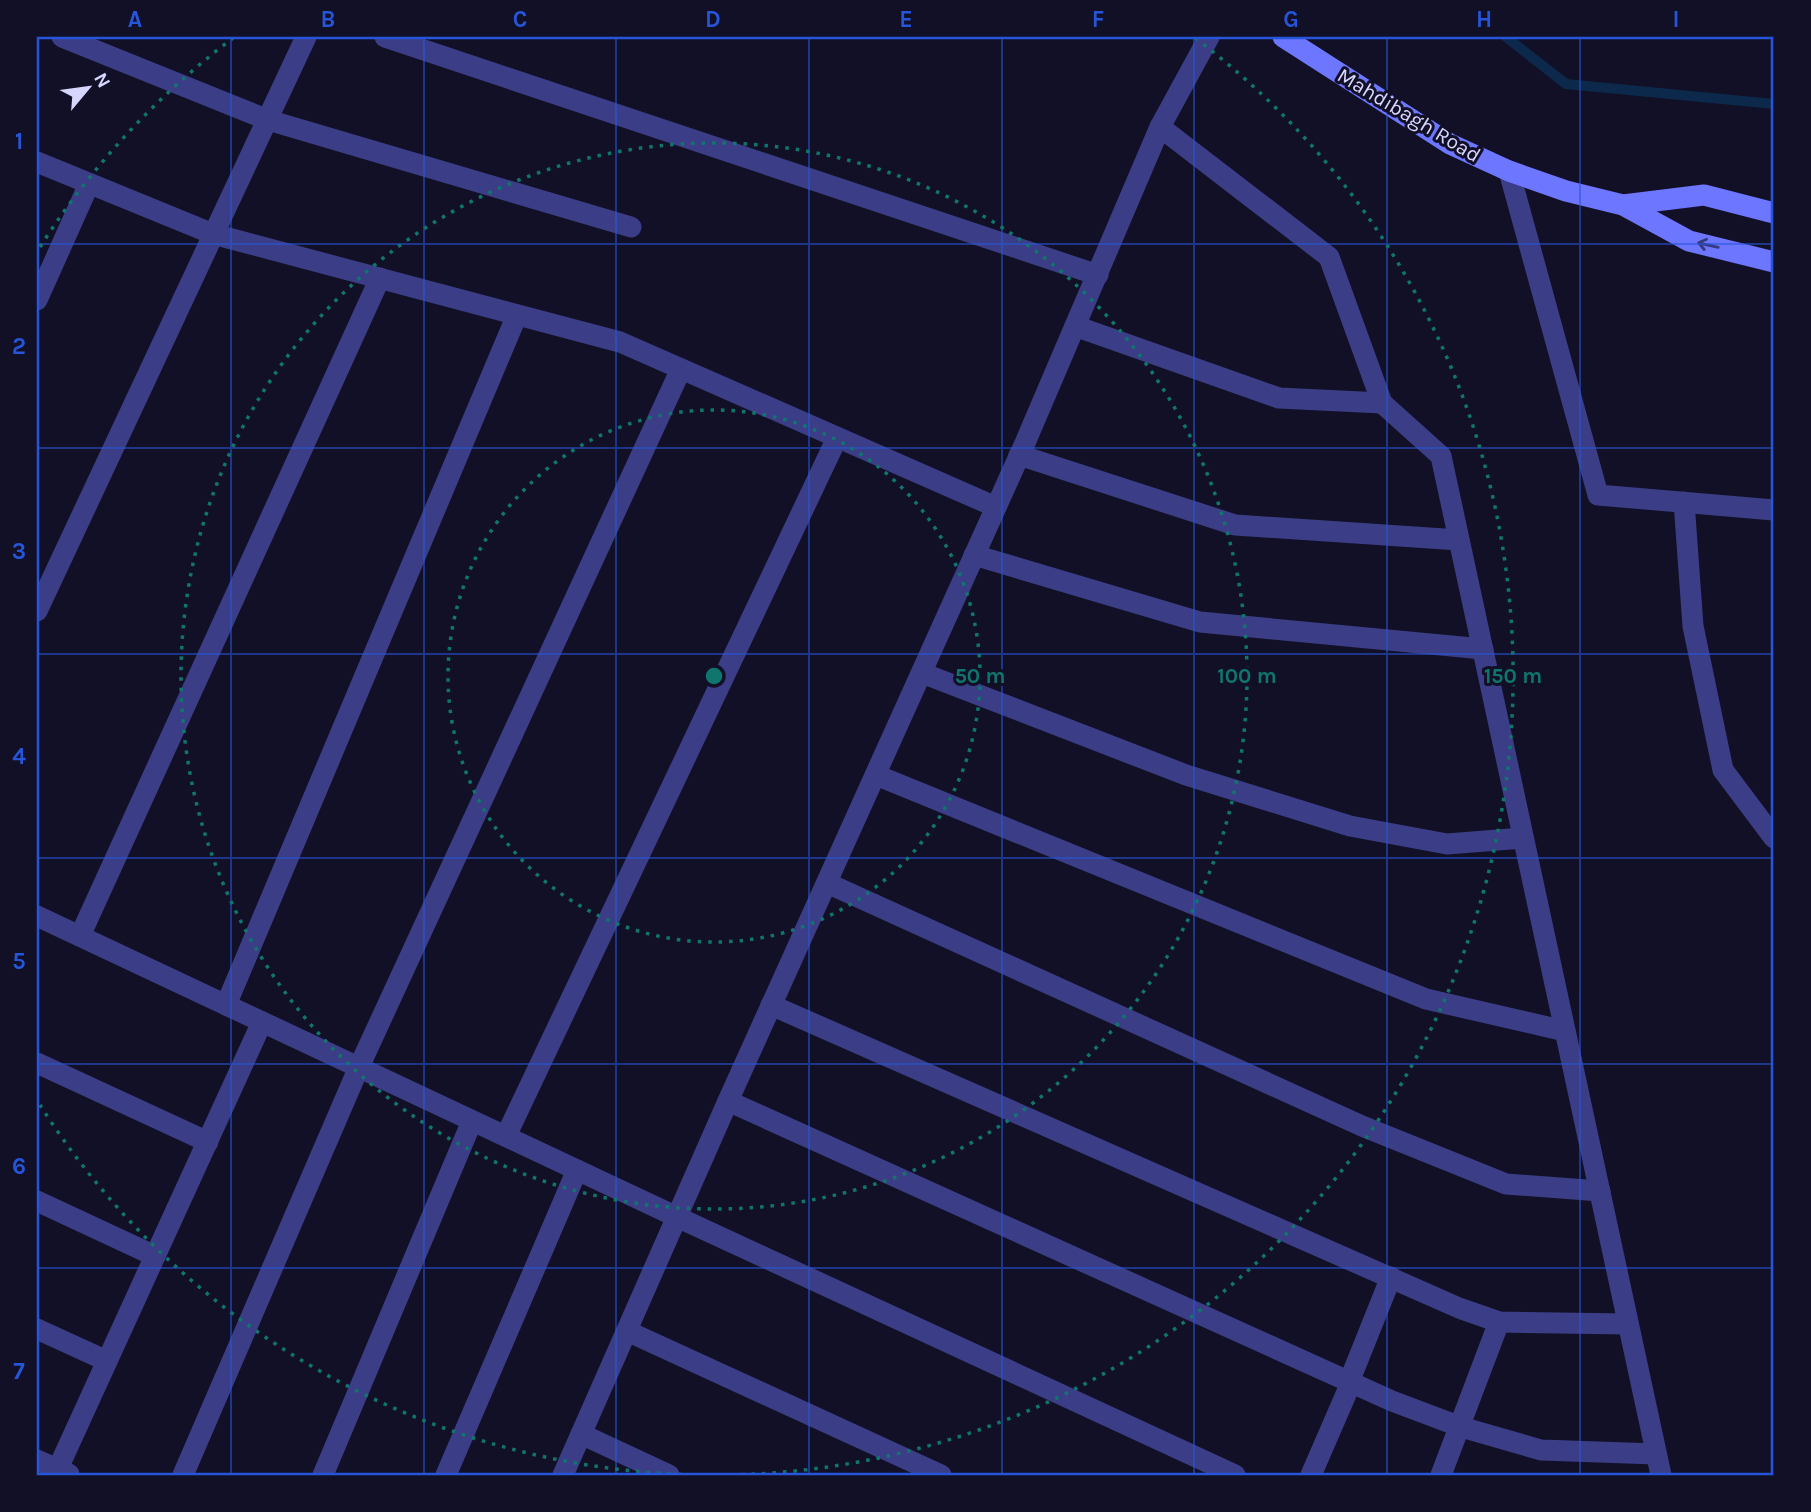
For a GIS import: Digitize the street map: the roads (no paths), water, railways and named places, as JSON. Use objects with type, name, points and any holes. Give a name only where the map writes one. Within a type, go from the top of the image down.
[{"type":"street","points":[[62,37],[268,120],[631,228]]},
{"type":"street","points":[[37,611],[306,37]]},
{"type":"street","points":[[385,37],[1098,275]]},
{"type":"street","points":[[563,1475],[996,507],[1160,127],[1209,37]]},
{"type":"street","name":"Mahdibagh Road","points":[[1283,37],[1450,144],[1508,171],[1566,191],[1623,205],[1689,241],[1774,262]]},
{"type":"street","points":[[1160,127],[1329,257],[1382,403],[1441,456],[1661,1475]]},
{"type":"street","points":[[37,162],[214,234],[620,342],[996,507]]},
{"type":"street","points":[[1508,171],[1598,495],[1774,510]]},
{"type":"street","points":[[37,300],[89,184]]},
{"type":"street","name":"Mahdibagh Road","points":[[1623,205],[1704,195],[1774,213]]},
{"type":"street","points":[[80,936],[380,278]]},
{"type":"street","points":[[226,1005],[517,315]]},
{"type":"street","points":[[1075,326],[1279,398],[1382,403]]},
{"type":"street","points":[[183,1475],[359,1067],[681,369]]},
{"type":"street","points":[[506,1136],[837,438]]},
{"type":"street","points":[[1019,455],[1235,525],[1459,540]]},
{"type":"street","points":[[1685,502],[1693,626],[1723,770],[1774,838]]},
{"type":"street","points":[[974,555],[1200,622],[1483,649]]},
{"type":"street","points":[[922,673],[1186,775],[1350,826],[1447,844],[1523,838]]},
{"type":"street","points":[[876,775],[1426,999],[1565,1031]]},
{"type":"street","points":[[827,883],[1362,1126],[1506,1184],[1600,1191]]},
{"type":"street","points":[[37,916],[677,1217],[1235,1475]]},
{"type":"street","points":[[771,1005],[1391,1278],[1499,1322],[1628,1324]]},
{"type":"street","points":[[37,1460],[61,1473],[107,1361],[262,1022]]},
{"type":"street","points":[[37,1063],[208,1142]]},
{"type":"street","points":[[728,1101],[1392,1401],[1461,1427],[1541,1450],[1656,1454]]},
{"type":"street","points":[[323,1475],[472,1121]]},
{"type":"street","points":[[446,1475],[577,1170]]},
{"type":"street","points":[[37,1201],[155,1256]]},
{"type":"street","points":[[1311,1475],[1350,1385],[1391,1278]]},
{"type":"street","points":[[1441,1475],[1499,1322]]},
{"type":"street","points":[[37,1329],[107,1361]]},
{"type":"street","points":[[627,1331],[941,1475]]},
{"type":"street","points":[[581,1434],[669,1475]]},
{"type":"waterway","points":[[1506,37],[1566,84],[1774,104]]}]
